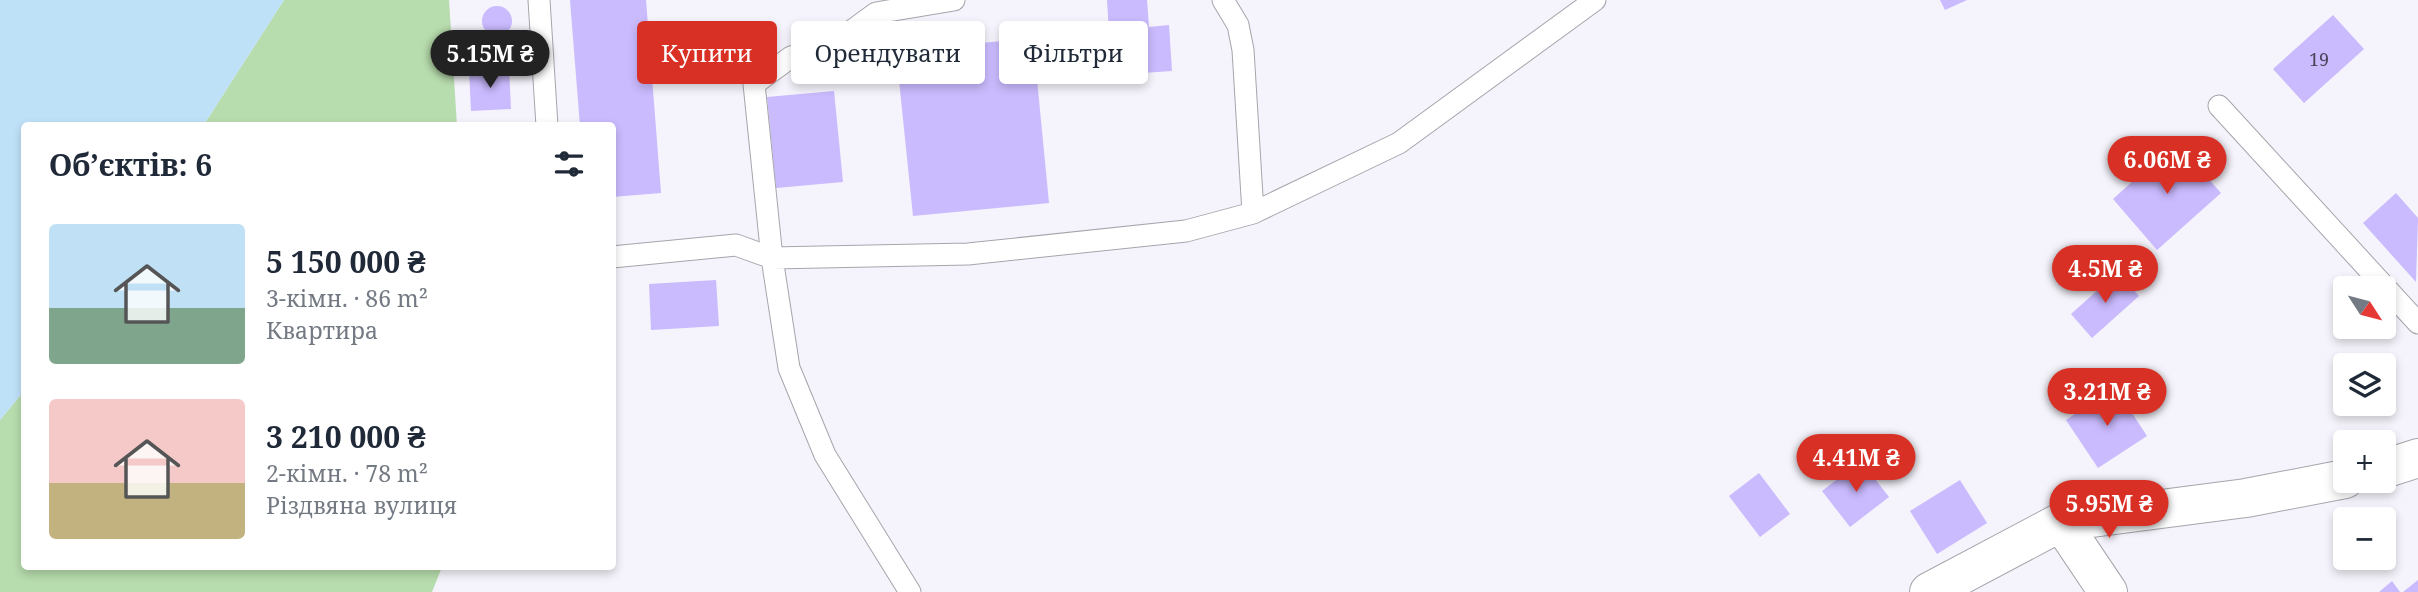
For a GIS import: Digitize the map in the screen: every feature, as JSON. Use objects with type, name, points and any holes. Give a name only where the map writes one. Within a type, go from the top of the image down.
[{"type":"street","points":[[2396,465],[2418,458]]},
{"type":"street","points":[[1929,592],[2061,522],[2246,498],[2333,481]]},
{"type":"street","points":[[2061,522],[2108,592]]},
{"type":"lane","points":[[539,0],[547,122]]},
{"type":"lane","points":[[910,592],[825,455],[789,369],[772,258],[754,84],[791,57],[835,43],[875,7],[954,0]]},
{"type":"lane","points":[[1223,0],[1238,25],[1243,50],[1253,214]]},
{"type":"lane","points":[[616,257],[736,245],[772,258],[968,254],[1186,231],[1253,214],[1399,143],[1595,0]]},
{"type":"lane","points":[[2218,106],[2418,323]]},
{"type":"green space","points":[[284,0],[449,0],[457,122],[206,122]]},
{"type":"green space","points":[[21,395],[21,570],[441,570],[432,592],[0,592],[0,420]]},
{"type":"water","points":[[0,0],[284,0],[206,122],[21,122],[21,395],[0,420]]},
{"type":"building","points":[[570,0],[646,0],[648,21],[637,21],[637,84],[653,84],[661,193],[616,197],[616,122],[580,122]]},
{"type":"building","points":[[1107,0],[1147,0],[1149,27],[1169,25],[1172,71],[1148,73],[1148,21],[1108,21]]},
{"type":"building","points":[[1940,0],[1967,0],[1945,10]]},
{"type":"building","points":[[497,6],[507,11],[512,21],[507,31],[497,36],[487,31],[482,21],[487,11]]},
{"type":"building","points":[[2333,15],[2364,49],[2304,103],[2273,69]]},
{"type":"building","points":[[999,41],[999,84],[1037,84],[1049,203],[913,216],[899,84],[985,84],[985,43]]},
{"type":"building","points":[[509,68],[511,109],[471,111],[469,70]]},
{"type":"building","points":[[834,91],[843,182],[776,188],[767,97]]},
{"type":"building","points":[[2176,142],[2221,193],[2157,250],[2113,199]]},
{"type":"building","points":[[2396,193],[2418,218],[2416,282],[2363,223]]},
{"type":"building","points":[[2118,272],[2139,296],[2092,338],[2071,314]]},
{"type":"building","points":[[716,280],[719,326],[651,330],[649,284]]},
{"type":"building","points":[[2115,387],[2147,436],[2098,468],[2066,420]]},
{"type":"building","points":[[1861,461],[1889,497],[1850,527],[1822,491]]},
{"type":"building","points":[[1759,473],[1790,514],[1760,537],[1729,496]]},
{"type":"building","points":[[1960,480],[1987,523],[1937,554],[1910,511]]},
{"type":"building","points":[[2418,580],[2418,592],[2403,592]]},
{"type":"building","points":[[2392,581],[2400,592],[2379,592]]}]
